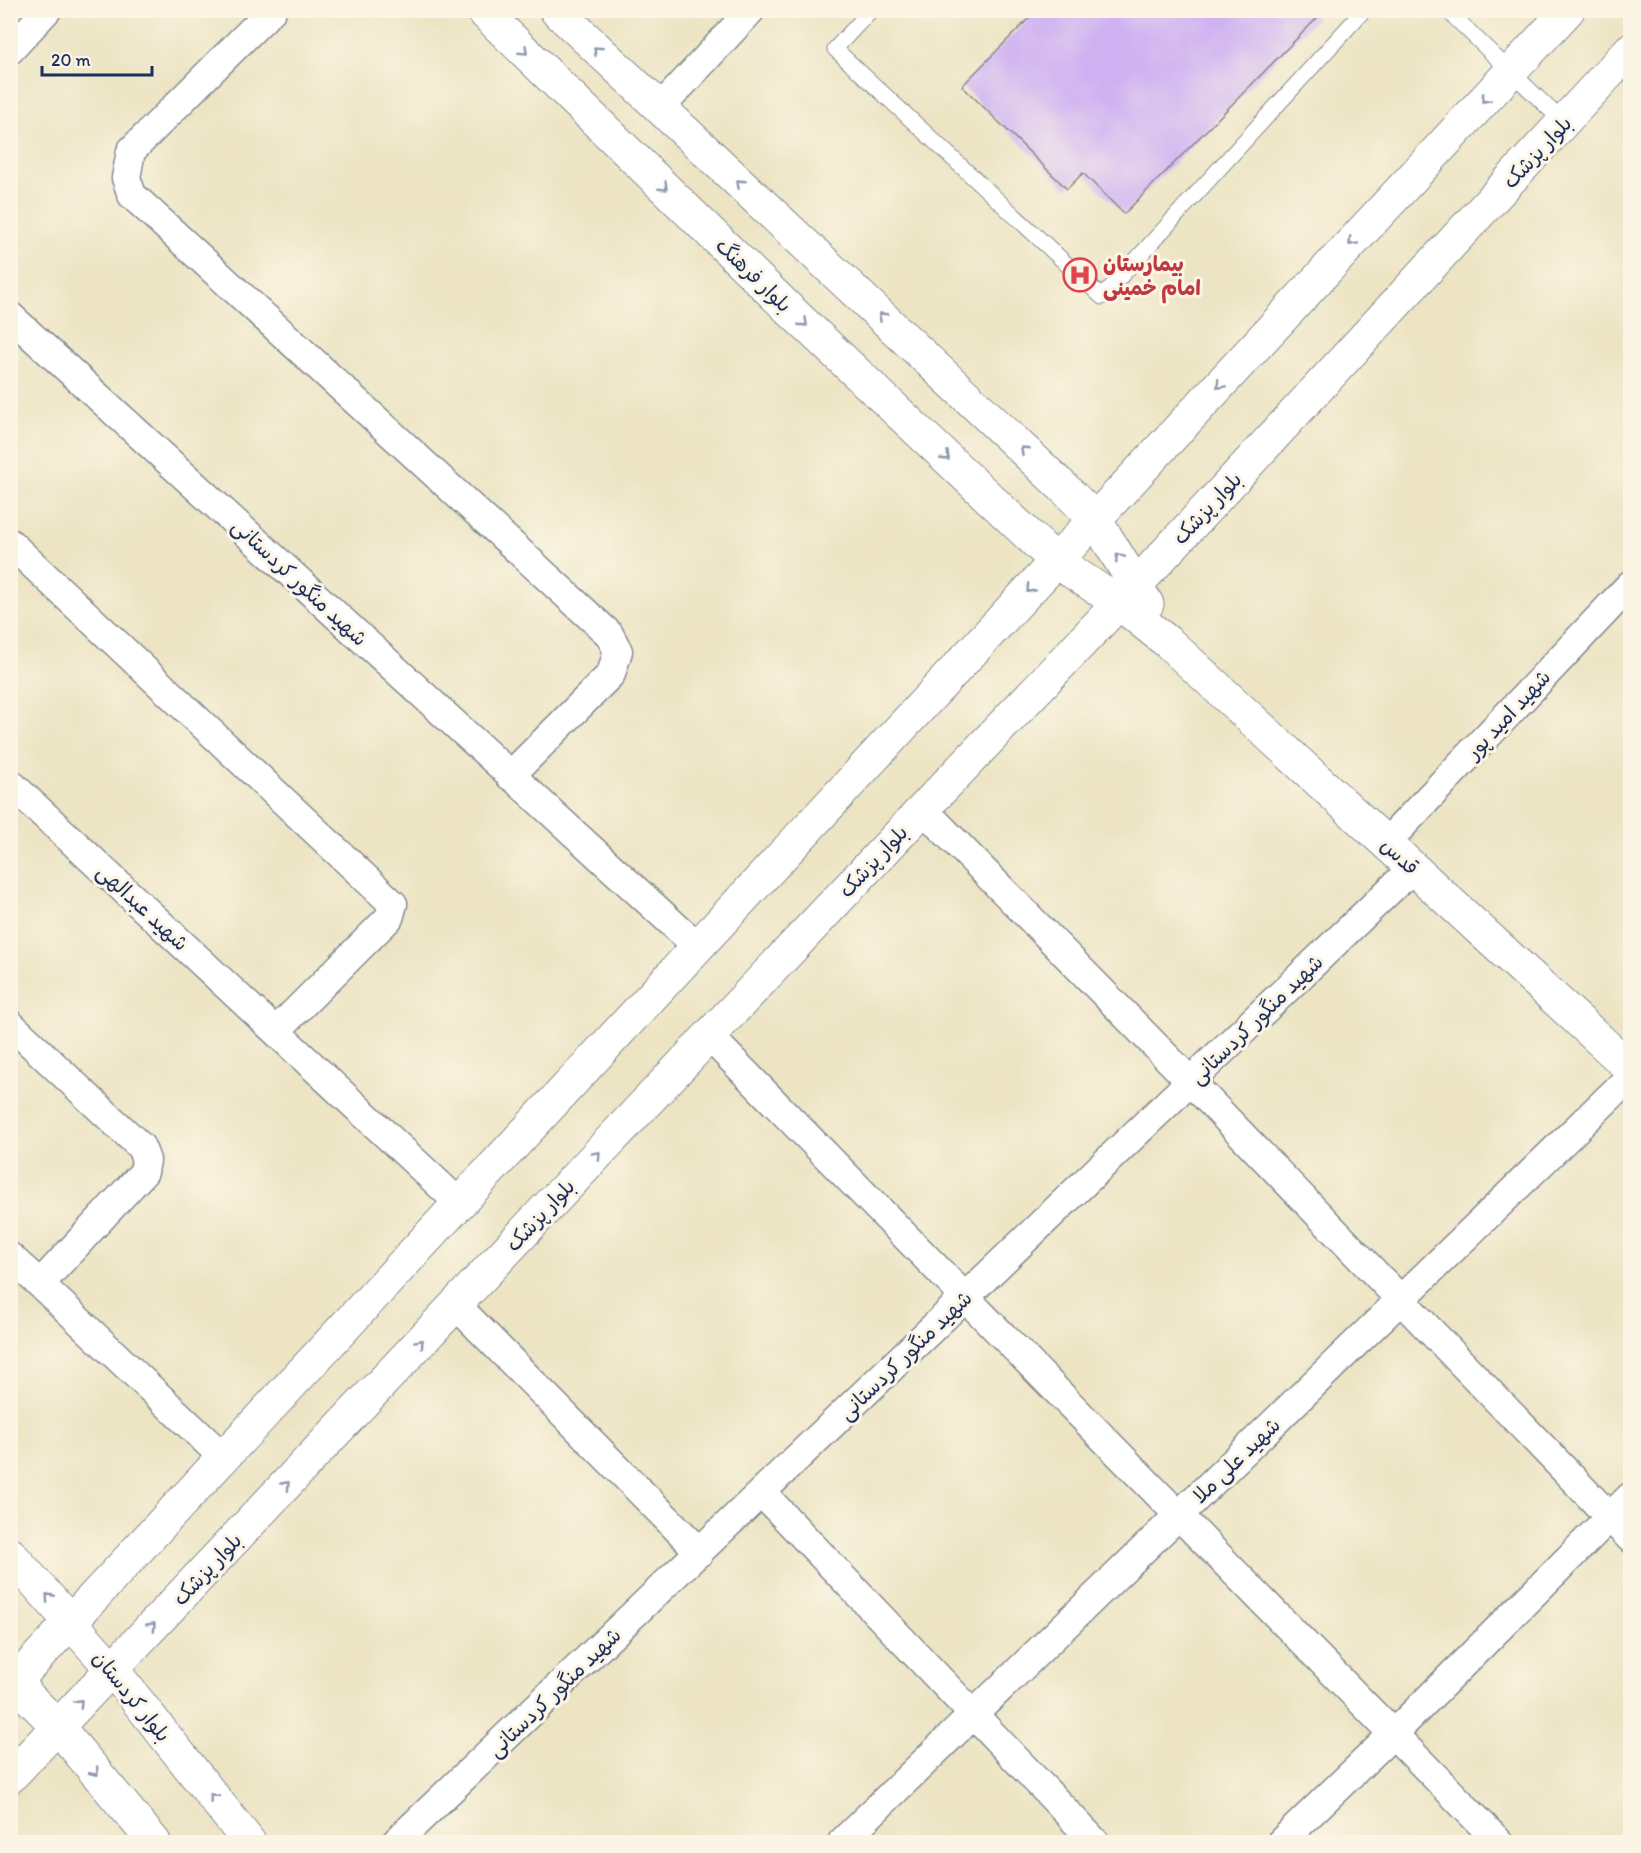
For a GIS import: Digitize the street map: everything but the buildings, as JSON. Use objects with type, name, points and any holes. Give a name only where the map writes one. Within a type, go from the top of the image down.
[{"type":"street","points":[[10,50],[47,10]]},
{"type":"street","points":[[272,10],[131,151],[126,178],[132,195],[609,634],[618,651],[611,674],[510,776]]},
{"type":"street","name":"بلوار فرهنگ","points":[[482,10],[791,311],[1056,561],[1127,594]]},
{"type":"street","points":[[556,10],[1095,519],[1127,594]]},
{"type":"street","points":[[660,108],[752,10]]},
{"type":"street","points":[[154,1842],[58,1727],[12,1682],[224,1458],[1568,10]]},
{"type":"street","name":"بلوار پزشک","points":[[10,1777],[1127,594],[1630,50]]},
{"type":"street","name":"شهید منگور کردستانی","points":[[10,316],[698,947]]},
{"type":"street","points":[[10,543],[393,904],[389,918],[276,1031]]},
{"type":"street","name":"شهید امید پور","points":[[1386,843],[1630,585]]},
{"type":"street","name":"قدس","points":[[1127,594],[1170,644],[1630,1068]]},
{"type":"street","name":"شهید عبدالهی","points":[[10,783],[459,1203]]},
{"type":"street","points":[[923,809],[1191,1082],[1630,1538]]},
{"type":"street","name":"شهید منگور کردستانی","points":[[396,1842],[1413,868]]},
{"type":"street","points":[[10,1024],[141,1147],[146,1160],[144,1172],[40,1284]]},
{"type":"street","points":[[709,1036],[1499,1842]]},
{"type":"street","name":"شهید علی ملا","points":[[843,1842],[1630,1077]]},
{"type":"street","points":[[10,1257],[224,1458]]},
{"type":"street","points":[[456,1305],[700,1552]]},
{"type":"street","points":[[762,1493],[1095,1842]]},
{"type":"street","points":[[1281,1842],[1393,1734],[1630,1497]]},
{"type":"street","name":"بلوار کردستان","points":[[10,1554],[112,1669],[249,1842]]},
{"type":"lane","points":[[871,10],[835,49],[1102,297],[1364,10]]},
{"type":"lane","points":[[1447,10],[1564,123]]},
{"type":"place","name":"بیمارستان امام خمینی","points":[[1080,275]]}]
